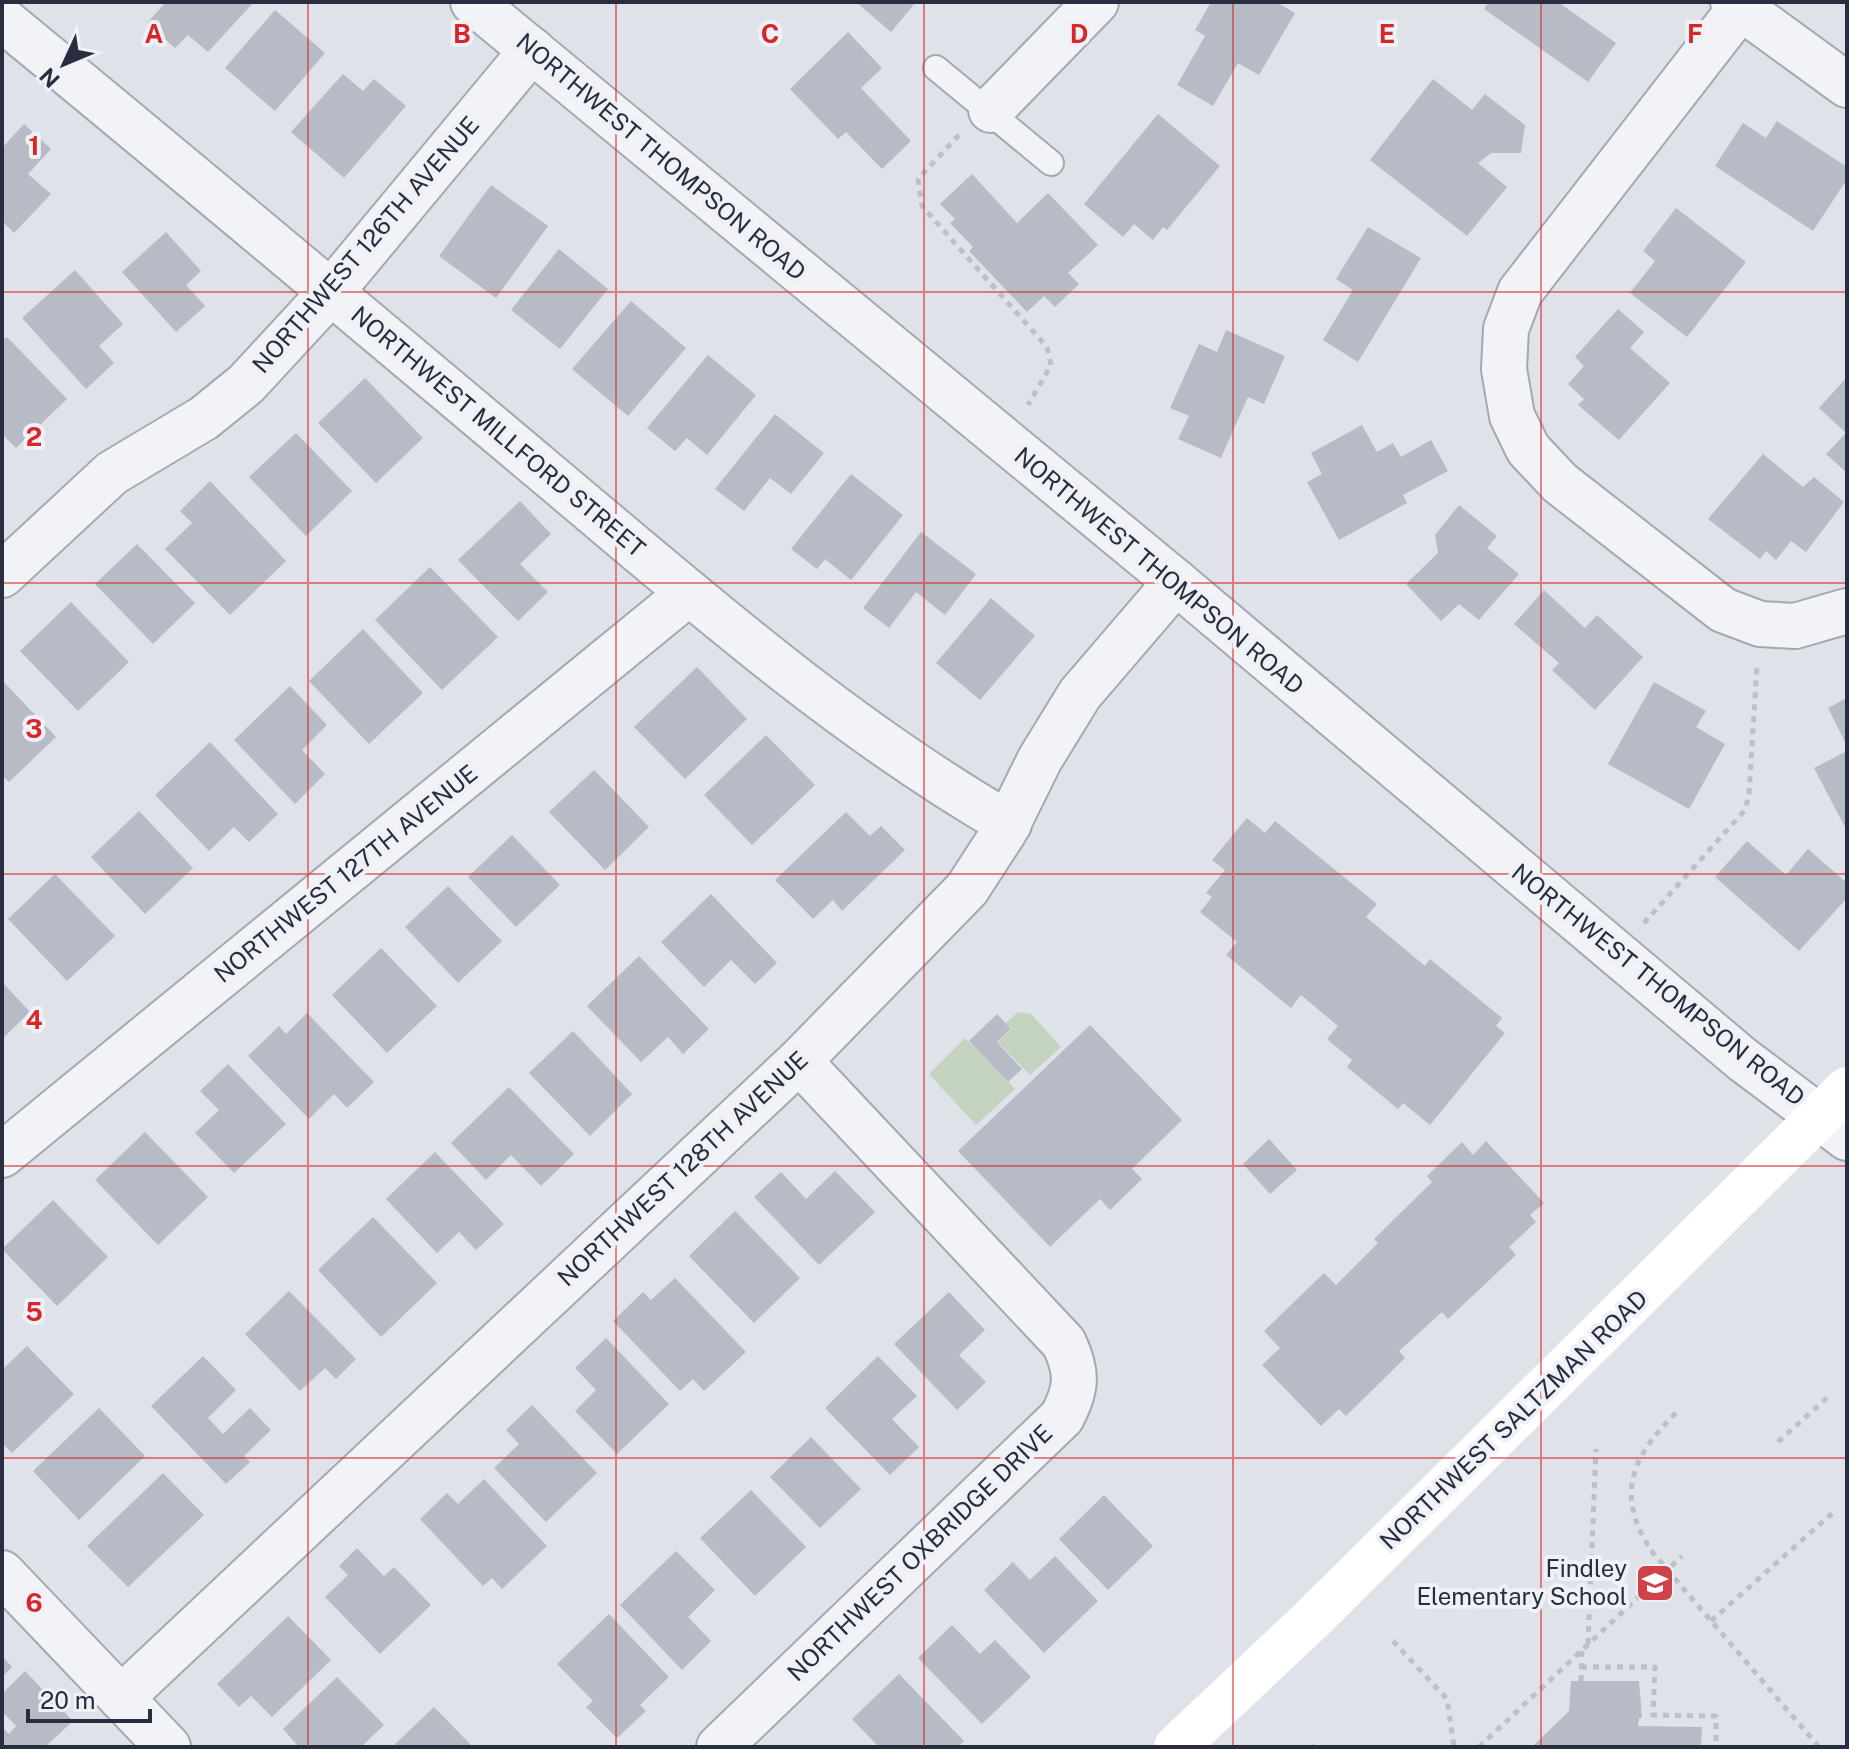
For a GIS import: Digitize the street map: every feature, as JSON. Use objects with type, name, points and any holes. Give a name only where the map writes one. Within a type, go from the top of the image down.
[{"type":"main road","name":"NORTHWEST SALTZMAN ROAD","points":[[1176,1747],[1838,1115]]},
{"type":"street","name":"NORTHWEST THOMPSON ROAD","points":[[473,2],[1176,582],[1742,1059],[1838,1115]]},
{"type":"street","points":[[991,110],[1096,2]]},
{"type":"street","points":[[1847,85],[1737,4],[1520,292],[1506,329],[1504,369],[1512,416],[1528,449],[1560,483],[1723,610],[1760,624],[1795,626],[1847,611]]},
{"type":"street","name":"NORTHWEST MILLFORD STREET","points":[[2,19],[689,593],[858,729],[921,773],[1009,824]]},
{"type":"street","name":"NORTHWEST 126TH AVENUE","points":[[2,575],[112,473],[204,418],[246,384],[331,292],[532,50]]},
{"type":"street","name":"NORTHWEST 128TH AVENUE","points":[[121,1698],[799,1061],[967,889],[1009,824],[1040,759],[1080,694],[1176,582]]},
{"type":"street","name":"NORTHWEST 127TH AVENUE","points":[[2,1155],[689,593]]},
{"type":"street","name":"NORTHWEST OXBRIDGE DRIVE","points":[[719,1747],[1062,1417],[1076,1391],[1075,1368],[1064,1343],[799,1061]]},
{"type":"street","points":[[2,1573],[168,1747]]},
{"type":"lane","points":[[936,68],[991,110],[1051,163]]},
{"type":"path","points":[[991,110],[975,118],[918,179],[917,193],[931,219],[1050,354],[1048,373],[1004,441]]},
{"type":"path","points":[[1618,956],[1745,810],[1749,795],[1760,624]]},
{"type":"path","points":[[1778,1442],[1830,1395]]},
{"type":"path","points":[[1676,1413],[1644,1447],[1637,1462],[1631,1494],[1637,1526],[1667,1570],[1819,1747]]},
{"type":"path","points":[[1581,1681],[1596,1449]]},
{"type":"path","points":[[1711,1621],[1836,1510]]},
{"type":"path","points":[[1479,1747],[1682,1556]]},
{"type":"path","points":[[1393,1641],[1447,1699],[1454,1747]]},
{"type":"path","points":[[1581,1667],[1655,1667],[1653,1715],[1716,1716],[1716,1747]]},
{"type":"path","points":[[1642,1706],[1653,1706]]},
{"type":"green space","points":[[1018,1012],[1031,1014],[1061,1047],[1030,1075],[998,1042],[1012,1029],[1006,1023]]},
{"type":"green space","points":[[965,1038],[1015,1089],[976,1125],[929,1074]]},
{"type":"building","points":[[166,2],[254,2],[208,52],[188,35],[175,48],[147,23]]},
{"type":"building","points":[[856,2],[916,2],[891,32]]},
{"type":"building","points":[[1211,2],[1276,2],[1295,13],[1259,75],[1238,63],[1213,106],[1177,85],[1205,36],[1195,30]]},
{"type":"building","points":[[1489,2],[1558,2],[1616,43],[1588,82],[1484,9]]},
{"type":"building","points":[[275,10],[325,53],[275,111],[225,68]]},
{"type":"building","points":[[848,32],[882,68],[861,88],[911,141],[882,169],[846,132],[838,139],[790,89]]},
{"type":"building","points":[[343,74],[363,91],[374,79],[406,106],[344,178],[291,132]]},
{"type":"building","points":[[1433,79],[1472,110],[1485,94],[1525,125],[1521,153],[1491,153],[1478,163],[1507,187],[1467,236],[1370,160]]},
{"type":"building","points":[[1158,114],[1220,166],[1167,230],[1163,227],[1153,240],[1134,224],[1123,237],[1084,204]]},
{"type":"building","points":[[1777,121],[1847,167],[1847,179],[1813,231],[1715,166],[1743,123],[1766,138]]},
{"type":"building","points":[[24,124],[51,149],[28,174],[51,194],[14,233],[2,221],[2,148]]},
{"type":"building","points":[[972,174],[1017,223],[1048,193],[1098,245],[1068,273],[1079,284],[1055,307],[1044,296],[1027,312],[969,251],[973,247],[950,223],[955,219],[940,204]]},
{"type":"building","points":[[491,185],[548,226],[496,298],[439,256]]},
{"type":"building","points":[[1676,208],[1746,262],[1687,337],[1630,293],[1655,261],[1643,251]]},
{"type":"building","points":[[1368,227],[1421,258],[1358,362],[1323,340],[1353,290],[1336,279]]},
{"type":"building","points":[[166,232],[201,271],[186,285],[205,306],[176,332],[122,272]]},
{"type":"building","points":[[559,249],[608,289],[560,349],[511,310]]},
{"type":"building","points":[[75,270],[123,324],[99,346],[114,363],[86,389],[22,318]]},
{"type":"building","points":[[631,301],[686,348],[628,416],[572,369]]},
{"type":"building","points":[[1618,309],[1644,332],[1630,348],[1670,383],[1619,440],[1578,405],[1584,399],[1568,384],[1584,366],[1575,357]]},
{"type":"building","points":[[1226,330],[1285,356],[1264,404],[1248,397],[1221,458],[1178,439],[1189,416],[1170,408],[1199,344],[1217,352]]},
{"type":"building","points":[[7,337],[67,399],[16,448],[2,434],[2,341]]},
{"type":"building","points":[[708,355],[756,395],[707,455],[687,438],[675,451],[647,428]]},
{"type":"building","points":[[1847,377],[1847,473],[1826,454],[1846,433],[1819,408]]},
{"type":"building","points":[[365,378],[423,438],[376,483],[318,423]]},
{"type":"building","points":[[775,414],[824,453],[791,494],[770,478],[744,511],[715,489]]},
{"type":"building","points":[[1362,425],[1377,452],[1393,443],[1401,457],[1431,440],[1448,471],[1403,495],[1407,503],[1339,540],[1307,482],[1322,474],[1311,453]]},
{"type":"building","points":[[296,433],[352,491],[306,536],[249,477]]},
{"type":"building","points":[[1763,454],[1803,487],[1814,477],[1844,502],[1806,552],[1791,541],[1776,560],[1766,551],[1760,559],[1708,519]]},
{"type":"building","points":[[851,474],[903,515],[851,580],[825,559],[817,569],[791,549]]},
{"type":"building","points":[[210,481],[286,561],[230,615],[165,549],[192,523],[180,511]]},
{"type":"building","points":[[520,501],[551,534],[520,564],[548,592],[518,621],[458,560]]},
{"type":"building","points":[[1459,505],[1497,536],[1487,548],[1519,574],[1479,620],[1459,604],[1441,621],[1406,584],[1438,553],[1435,535]]},
{"type":"building","points":[[921,532],[976,574],[945,615],[916,592],[889,628],[863,608]]},
{"type":"building","points":[[137,544],[195,603],[153,644],[95,584]]},
{"type":"building","points":[[430,567],[498,637],[442,690],[375,620]]},
{"type":"building","points":[[1544,590],[1585,628],[1597,615],[1643,657],[1595,710],[1552,670],[1559,663],[1514,624]]},
{"type":"building","points":[[991,598],[1035,636],[980,700],[936,663]]},
{"type":"building","points":[[71,602],[129,662],[78,711],[20,651]]},
{"type":"building","points":[[363,629],[423,693],[369,744],[309,681]]},
{"type":"building","points":[[697,667],[747,719],[685,779],[634,727]]},
{"type":"building","points":[[2,680],[56,737],[9,782],[2,775]]},
{"type":"building","points":[[1654,682],[1706,711],[1696,727],[1725,744],[1689,809],[1608,764]]},
{"type":"building","points":[[290,686],[327,725],[302,750],[325,774],[295,804],[234,740]]},
{"type":"building","points":[[1847,698],[1847,746],[1828,708]]},
{"type":"building","points":[[766,735],[815,785],[752,845],[704,795]]},
{"type":"building","points":[[210,742],[278,814],[249,842],[234,827],[209,851],[155,795]]},
{"type":"building","points":[[1847,751],[1847,831],[1814,768]]},
{"type":"building","points":[[594,770],[649,827],[605,870],[549,812]]},
{"type":"building","points":[[139,811],[193,868],[145,914],[91,857]]},
{"type":"building","points":[[846,812],[870,836],[881,826],[905,850],[842,911],[833,900],[813,919],[775,880]]},
{"type":"building","points":[[1247,818],[1265,833],[1275,821],[1377,904],[1366,917],[1425,966],[1430,959],[1502,1018],[1496,1026],[1505,1033],[1430,1125],[1403,1103],[1398,1109],[1347,1067],[1352,1060],[1327,1039],[1338,1026],[1301,995],[1291,1008],[1226,955],[1237,942],[1200,912],[1212,897],[1206,893],[1225,870],[1212,860]]},
{"type":"building","points":[[512,835],[560,885],[516,927],[468,877]]},
{"type":"building","points":[[1747,841],[1786,875],[1808,849],[1847,883],[1847,898],[1799,951],[1715,877]]},
{"type":"building","points":[[55,874],[115,936],[67,981],[8,919]]},
{"type":"building","points":[[448,886],[502,941],[458,983],[405,927]]},
{"type":"building","points":[[711,894],[777,963],[755,984],[731,960],[704,987],[661,942]]},
{"type":"building","points":[[381,948],[437,1006],[387,1053],[332,995]]},
{"type":"building","points":[[639,956],[709,1029],[683,1054],[668,1037],[641,1062],[587,1006]]},
{"type":"building","points":[[2,982],[30,1012],[2,1039]]},
{"type":"building","points":[[307,1013],[374,1082],[347,1108],[334,1094],[309,1119],[248,1056],[279,1026],[286,1034]]},
{"type":"building","points":[[997,1014],[1011,1029],[997,1042],[1022,1069],[1008,1082],[969,1041]]},
{"type":"building","points":[[1090,1025],[1182,1120],[1132,1169],[1142,1179],[1110,1210],[1100,1199],[1050,1247],[958,1151]]},
{"type":"building","points":[[573,1031],[632,1094],[590,1136],[529,1073]]},
{"type":"building","points":[[228,1064],[286,1124],[234,1173],[195,1133],[219,1110],[200,1091]]},
{"type":"building","points":[[509,1087],[574,1154],[541,1186],[511,1155],[486,1180],[451,1143]]},
{"type":"building","points":[[145,1132],[208,1197],[158,1245],[95,1180]]},
{"type":"building","points":[[1269,1139],[1297,1170],[1270,1194],[1243,1164]]},
{"type":"building","points":[[1486,1141],[1544,1203],[1530,1215],[1536,1222],[1509,1247],[1516,1255],[1448,1319],[1442,1312],[1399,1351],[1405,1358],[1346,1416],[1339,1409],[1321,1426],[1262,1365],[1280,1348],[1264,1331],[1324,1273],[1336,1285],[1378,1243],[1374,1239],[1432,1182],[1427,1176],[1462,1142],[1473,1155]]},
{"type":"building","points":[[435,1152],[504,1224],[476,1250],[459,1232],[437,1253],[386,1199]]},
{"type":"building","points":[[835,1171],[875,1212],[819,1265],[754,1197],[781,1172],[806,1199]]},
{"type":"building","points":[[53,1200],[108,1257],[57,1306],[2,1249]]},
{"type":"building","points":[[735,1211],[800,1278],[754,1323],[689,1256]]},
{"type":"building","points":[[373,1217],[437,1283],[381,1337],[318,1270]]},
{"type":"building","points":[[675,1278],[746,1352],[704,1391],[693,1379],[680,1391],[613,1321],[643,1292],[651,1300]]},
{"type":"building","points":[[289,1291],[356,1359],[336,1379],[325,1368],[300,1391],[245,1334]]},
{"type":"building","points":[[949,1292],[985,1330],[959,1355],[986,1382],[957,1410],[894,1344]]},
{"type":"building","points":[[606,1338],[669,1404],[617,1454],[575,1411],[596,1390],[575,1368]]},
{"type":"building","points":[[27,1346],[74,1394],[12,1453],[2,1443],[2,1370]]},
{"type":"building","points":[[203,1356],[236,1390],[208,1418],[223,1434],[250,1408],[271,1430],[244,1456],[250,1462],[226,1484],[151,1406]]},
{"type":"building","points":[[878,1356],[917,1396],[892,1419],[919,1447],[890,1475],[825,1408]]},
{"type":"building","points":[[532,1405],[597,1473],[546,1522],[494,1468],[519,1444],[506,1430]]},
{"type":"building","points":[[99,1408],[145,1456],[79,1520],[33,1471]]},
{"type":"building","points":[[811,1437],[861,1489],[820,1528],[770,1477]]},
{"type":"building","points":[[163,1473],[204,1515],[128,1587],[87,1546]]},
{"type":"building","points":[[484,1479],[547,1546],[502,1589],[492,1578],[483,1586],[420,1519],[447,1493],[458,1504]]},
{"type":"building","points":[[751,1490],[806,1547],[755,1596],[700,1538]]},
{"type":"building","points":[[1104,1495],[1153,1546],[1108,1590],[1059,1539]]},
{"type":"building","points":[[357,1548],[384,1576],[394,1567],[431,1605],[380,1654],[325,1597],[348,1575],[339,1566]]},
{"type":"building","points":[[676,1551],[715,1590],[688,1617],[711,1641],[682,1670],[620,1605]]},
{"type":"building","points":[[1055,1556],[1098,1601],[1044,1653],[984,1590],[1013,1562],[1030,1580]]},
{"type":"building","points":[[609,1614],[669,1677],[640,1705],[646,1711],[617,1738],[586,1707],[593,1701],[557,1664]]},
{"type":"building","points":[[288,1616],[331,1660],[272,1717],[251,1696],[239,1707],[217,1684]]},
{"type":"building","points":[[952,1625],[980,1654],[995,1640],[1031,1677],[982,1724],[918,1658]]},
{"type":"building","points":[[2,1656],[12,1667],[2,1677]]},
{"type":"building","points":[[25,1671],[73,1721],[45,1747],[2,1747],[2,1727],[9,1734],[16,1726],[2,1711],[2,1694]]},
{"type":"building","points":[[899,1674],[964,1741],[958,1747],[879,1747],[852,1719]]},
{"type":"building","points":[[337,1677],[384,1725],[361,1747],[299,1747],[283,1729]]},
{"type":"building","points":[[1571,1681],[1639,1681],[1642,1718],[1639,1718],[1638,1726],[1702,1727],[1701,1747],[1532,1747],[1569,1711]]},
{"type":"building","points":[[434,1707],[473,1747],[392,1747]]},
{"type":"place","name":"Findley Elementary School","points":[[1655,1583]]}]
